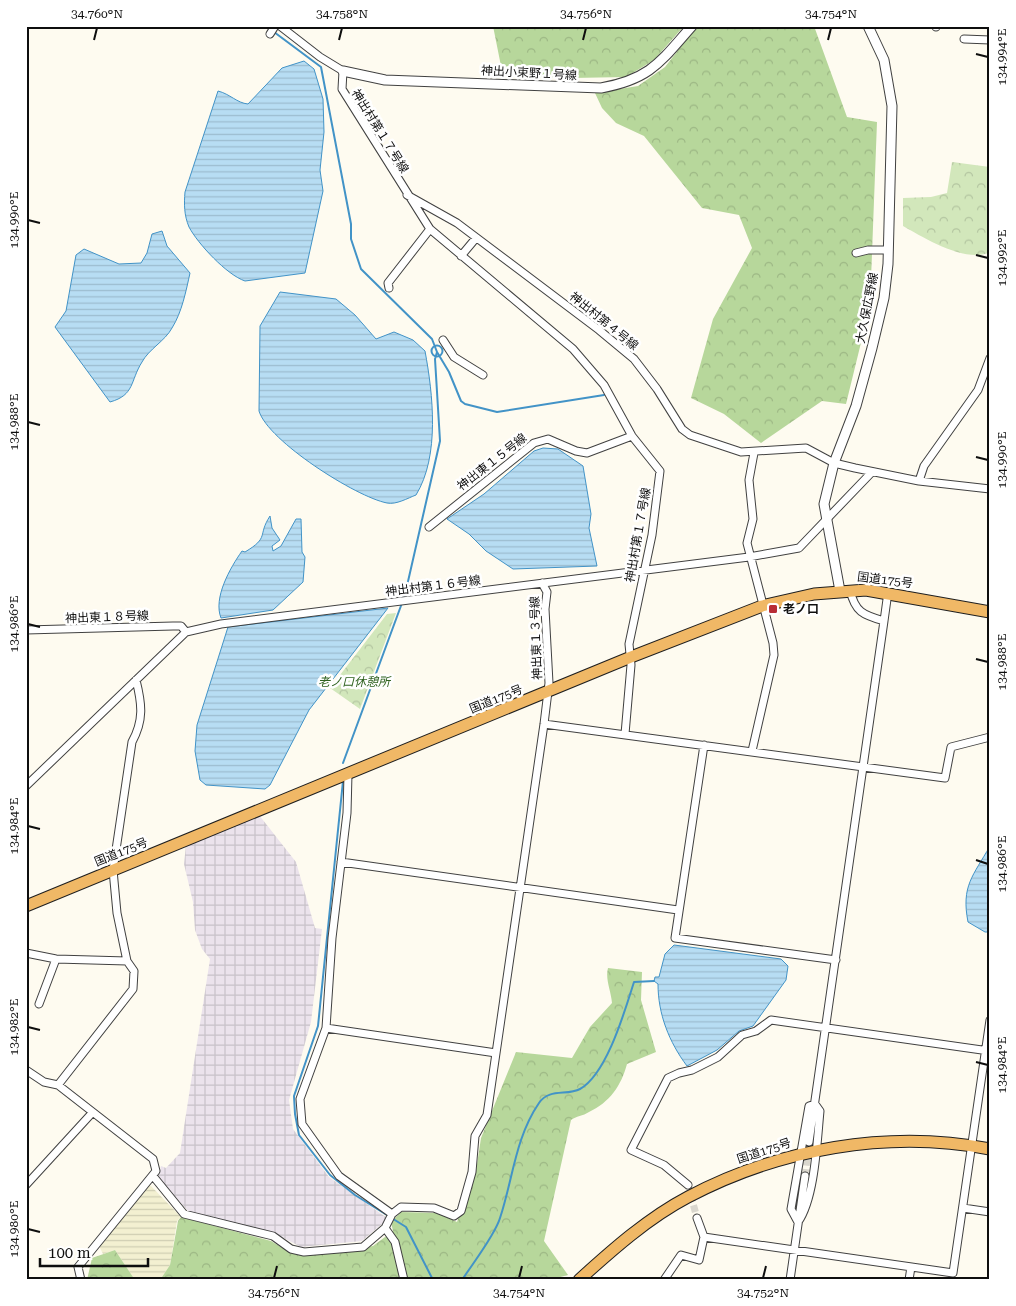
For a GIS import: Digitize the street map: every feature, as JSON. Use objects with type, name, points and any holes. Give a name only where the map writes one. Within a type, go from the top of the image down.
[{"type":"highway","name":"国道175号","points":[[26,906],[631,657],[762,606],[789,598],[845,590],[888,592],[990,612]]},
{"type":"highway","name":"国道175号","points":[[579,1280],[648,1224],[686,1198],[751,1169],[801,1154],[813,1146],[898,1141],[990,1149]]},
{"type":"street","points":[[270,34],[274,26]]},
{"type":"street","points":[[280,26],[320,57],[343,71]]},
{"type":"street","name":"神出小束野１号線","points":[[343,71],[385,80],[601,88],[619,85],[651,70],[671,51],[692,26]]},
{"type":"street","name":"大久保広野線","points":[[845,590],[826,520],[824,504],[834,463],[856,406],[872,348],[884,298],[888,250],[892,106],[884,60],[868,26]]},
{"type":"street","points":[[964,39],[990,40]]},
{"type":"street","name":"神出村第１７号線","points":[[343,71],[342,89],[406,195],[430,229],[573,349],[604,385],[632,436],[660,471],[652,536],[629,644],[631,657],[625,734]]},
{"type":"street","name":"神出村第４号線","points":[[406,195],[457,223],[599,330],[634,359],[657,389],[682,429],[690,435],[741,452],[754,453],[806,448],[834,463],[872,472],[919,481],[990,489]]},
{"type":"street","points":[[388,288],[388,283],[430,229]]},
{"type":"street","points":[[461,256],[476,238]]},
{"type":"street","points":[[856,253],[868,250],[888,250]]},
{"type":"street","points":[[443,340],[454,357],[483,375]]},
{"type":"street","points":[[919,481],[924,466],[978,390],[989,361]]},
{"type":"street","name":"神出東１５号線","points":[[429,527],[534,442],[548,439],[587,454],[632,436]]},
{"type":"street","points":[[752,751],[774,655],[773,643],[749,557],[747,543],[753,519],[749,480],[754,453]]},
{"type":"street","name":"神出村第１６号線","points":[[186,632],[222,624],[749,557],[799,548],[872,472]]},
{"type":"street","name":"神出東１３号線","points":[[392,1214],[401,1207],[434,1208],[454,1216],[460,1211],[472,1172],[475,1136],[487,1115],[549,683],[545,609],[547,592],[542,583]]},
{"type":"street","points":[[845,590],[864,615],[884,621]]},
{"type":"street","points":[[798,1222],[805,1211],[813,1146],[815,1104],[888,592]]},
{"type":"street","name":"神出東１８号線","points":[[26,630],[181,626],[186,632]]},
{"type":"street","points":[[26,786],[186,632]]},
{"type":"street","points":[[58,1085],[134,989],[134,971],[127,961],[117,913],[113,870],[132,742],[141,725],[140,696],[136,680]]},
{"type":"street","points":[[544,724],[945,778],[951,746],[990,737]]},
{"type":"street","points":[[704,745],[675,938],[836,960]]},
{"type":"street","points":[[153,1176],[184,1214],[273,1236],[291,1249],[304,1252],[363,1247],[384,1228],[392,1214],[339,1176],[302,1124],[300,1099],[326,1028],[332,938],[347,813],[348,774]]},
{"type":"street","points":[[341,862],[678,910]]},
{"type":"street","points":[[26,952],[56,959],[127,961]]},
{"type":"street","points":[[39,1004],[56,959]]},
{"type":"street","points":[[688,1185],[664,1165],[631,1150],[668,1078],[679,1072],[692,1070],[718,1057],[742,1035],[756,1031],[770,1020],[988,1051]]},
{"type":"street","points":[[704,1237],[953,1273],[988,1051],[990,1020]]},
{"type":"street","points":[[326,1028],[496,1053]]},
{"type":"street","points":[[26,1070],[44,1082],[58,1085],[153,1159],[156,1172],[78,1267],[81,1280]]},
{"type":"street","points":[[813,1146],[820,1111],[815,1104]]},
{"type":"street","points":[[798,1222],[792,1209],[809,1106],[815,1104]]},
{"type":"street","points":[[26,1185],[92,1113]]},
{"type":"street","points":[[790,1280],[805,1176]]},
{"type":"street","points":[[963,1208],[990,1212]]},
{"type":"street","points":[[664,1280],[681,1255],[699,1260],[704,1237],[697,1218]]},
{"type":"street","points":[[384,1228],[395,1242],[404,1280]]},
{"type":"street","points":[[909,1280],[911,1267]]},
{"type":"shaded area","points":[[259,815],[296,862],[315,928],[322,929],[311,1022],[289,1100],[293,1129],[329,1177],[387,1218],[362,1241],[301,1247],[274,1233],[188,1211],[158,1177],[161,1166],[166,1168],[180,1153],[210,959],[202,949],[195,930],[193,902],[184,864],[186,845]]},
{"type":"shaded area","points":[[149,1186],[181,1217],[177,1221],[170,1265],[160,1280],[135,1280],[115,1250],[103,1254],[99,1246]]},
{"type":"green space","points":[[493,26],[684,26],[654,60],[626,77],[572,78],[503,76]]},
{"type":"green space","points":[[697,26],[814,26],[847,117],[877,122],[870,306],[846,404],[822,401],[761,443],[724,414],[691,398],[713,319],[752,248],[739,215],[702,208],[644,136],[616,123],[602,108],[595,93],[638,86],[665,67]]},
{"type":"green space","points":[[952,162],[990,167],[990,252],[981,255],[970,255],[958,252],[934,243],[903,226],[903,198],[931,197],[947,193]]},
{"type":"green space","name":"老ノ口休憩所","points":[[396,613],[360,709],[330,688],[387,614]]},
{"type":"green space","points":[[608,968],[642,972],[641,1000],[656,1052],[627,1064],[618,1086],[609,1098],[596,1108],[571,1120],[544,1241],[568,1275],[549,1280],[219,1280],[215,1278],[213,1280],[160,1280],[170,1265],[178,1221],[181,1217],[271,1241],[291,1253],[332,1252],[373,1246],[393,1231],[391,1222],[401,1212],[438,1213],[457,1222],[476,1171],[481,1138],[516,1052],[572,1058],[590,1027],[612,1003]]},
{"type":"green space","points":[[115,1250],[135,1280],[87,1280],[92,1258]]},
{"type":"water","points":[[304,61],[314,69],[323,99],[324,132],[320,170],[323,191],[305,273],[245,281],[222,266],[193,234],[186,218],[185,192],[218,91],[248,104],[282,68]]},
{"type":"water","points":[[162,231],[167,246],[190,273],[183,301],[172,328],[145,357],[128,391],[118,399],[110,402],[55,327],[66,311],[76,255],[84,249],[119,264],[141,263],[147,253],[152,234]]},
{"type":"water","points":[[280,292],[336,299],[355,315],[376,339],[394,332],[413,340],[425,351],[432,405],[432,444],[424,479],[416,495],[391,503],[373,499],[335,479],[295,452],[266,423],[259,411],[260,326]]},
{"type":"water","points":[[543,448],[558,449],[583,466],[591,514],[589,528],[597,566],[513,569],[486,551],[469,534],[447,519],[484,494],[534,451]]},
{"type":"water","points":[[270,516],[272,528],[280,540],[272,546],[273,551],[281,546],[296,519],[301,519],[302,552],[305,557],[303,582],[273,610],[221,618],[219,601],[228,574],[242,551],[245,552],[258,543]]},
{"type":"water","points":[[388,608],[309,710],[270,785],[265,789],[206,785],[200,780],[195,751],[197,725],[228,627]]},
{"type":"water","points":[[990,846],[990,932],[985,932],[968,922],[966,899],[970,882]]},
{"type":"water","points":[[674,945],[781,959],[788,966],[786,980],[753,1026],[739,1031],[717,1050],[687,1066],[675,1047],[662,1017],[658,984],[654,981],[655,977],[659,977],[665,954]]},
{"type":"waterway","points":[[274,32],[321,67],[351,224],[351,239],[361,269],[432,339],[437,352],[435,359],[440,441],[404,599]]},
{"type":"waterway","points":[[435,346],[439,346],[442,351],[441,355],[435,356],[432,353],[432,349],[435,346]]},
{"type":"waterway","points":[[437,352],[449,372],[461,401],[465,404],[497,412],[604,395]]},
{"type":"waterway","points":[[343,763],[402,603]]},
{"type":"waterway","points":[[343,781],[318,1026],[294,1096],[295,1114],[299,1135],[330,1175],[355,1195],[406,1227],[433,1280]]},
{"type":"waterway","points":[[462,1280],[489,1241],[497,1225],[520,1144],[531,1116],[539,1103],[548,1095],[575,1091],[590,1081],[607,1056],[634,982],[654,981]]},
{"type":"tunnel","points":[[805,1176],[809,1142]]},
{"type":"tunnel","points":[[688,1185],[697,1218]]},
{"type":"place","name":"老ノ口","points":[[773,609]]}]
